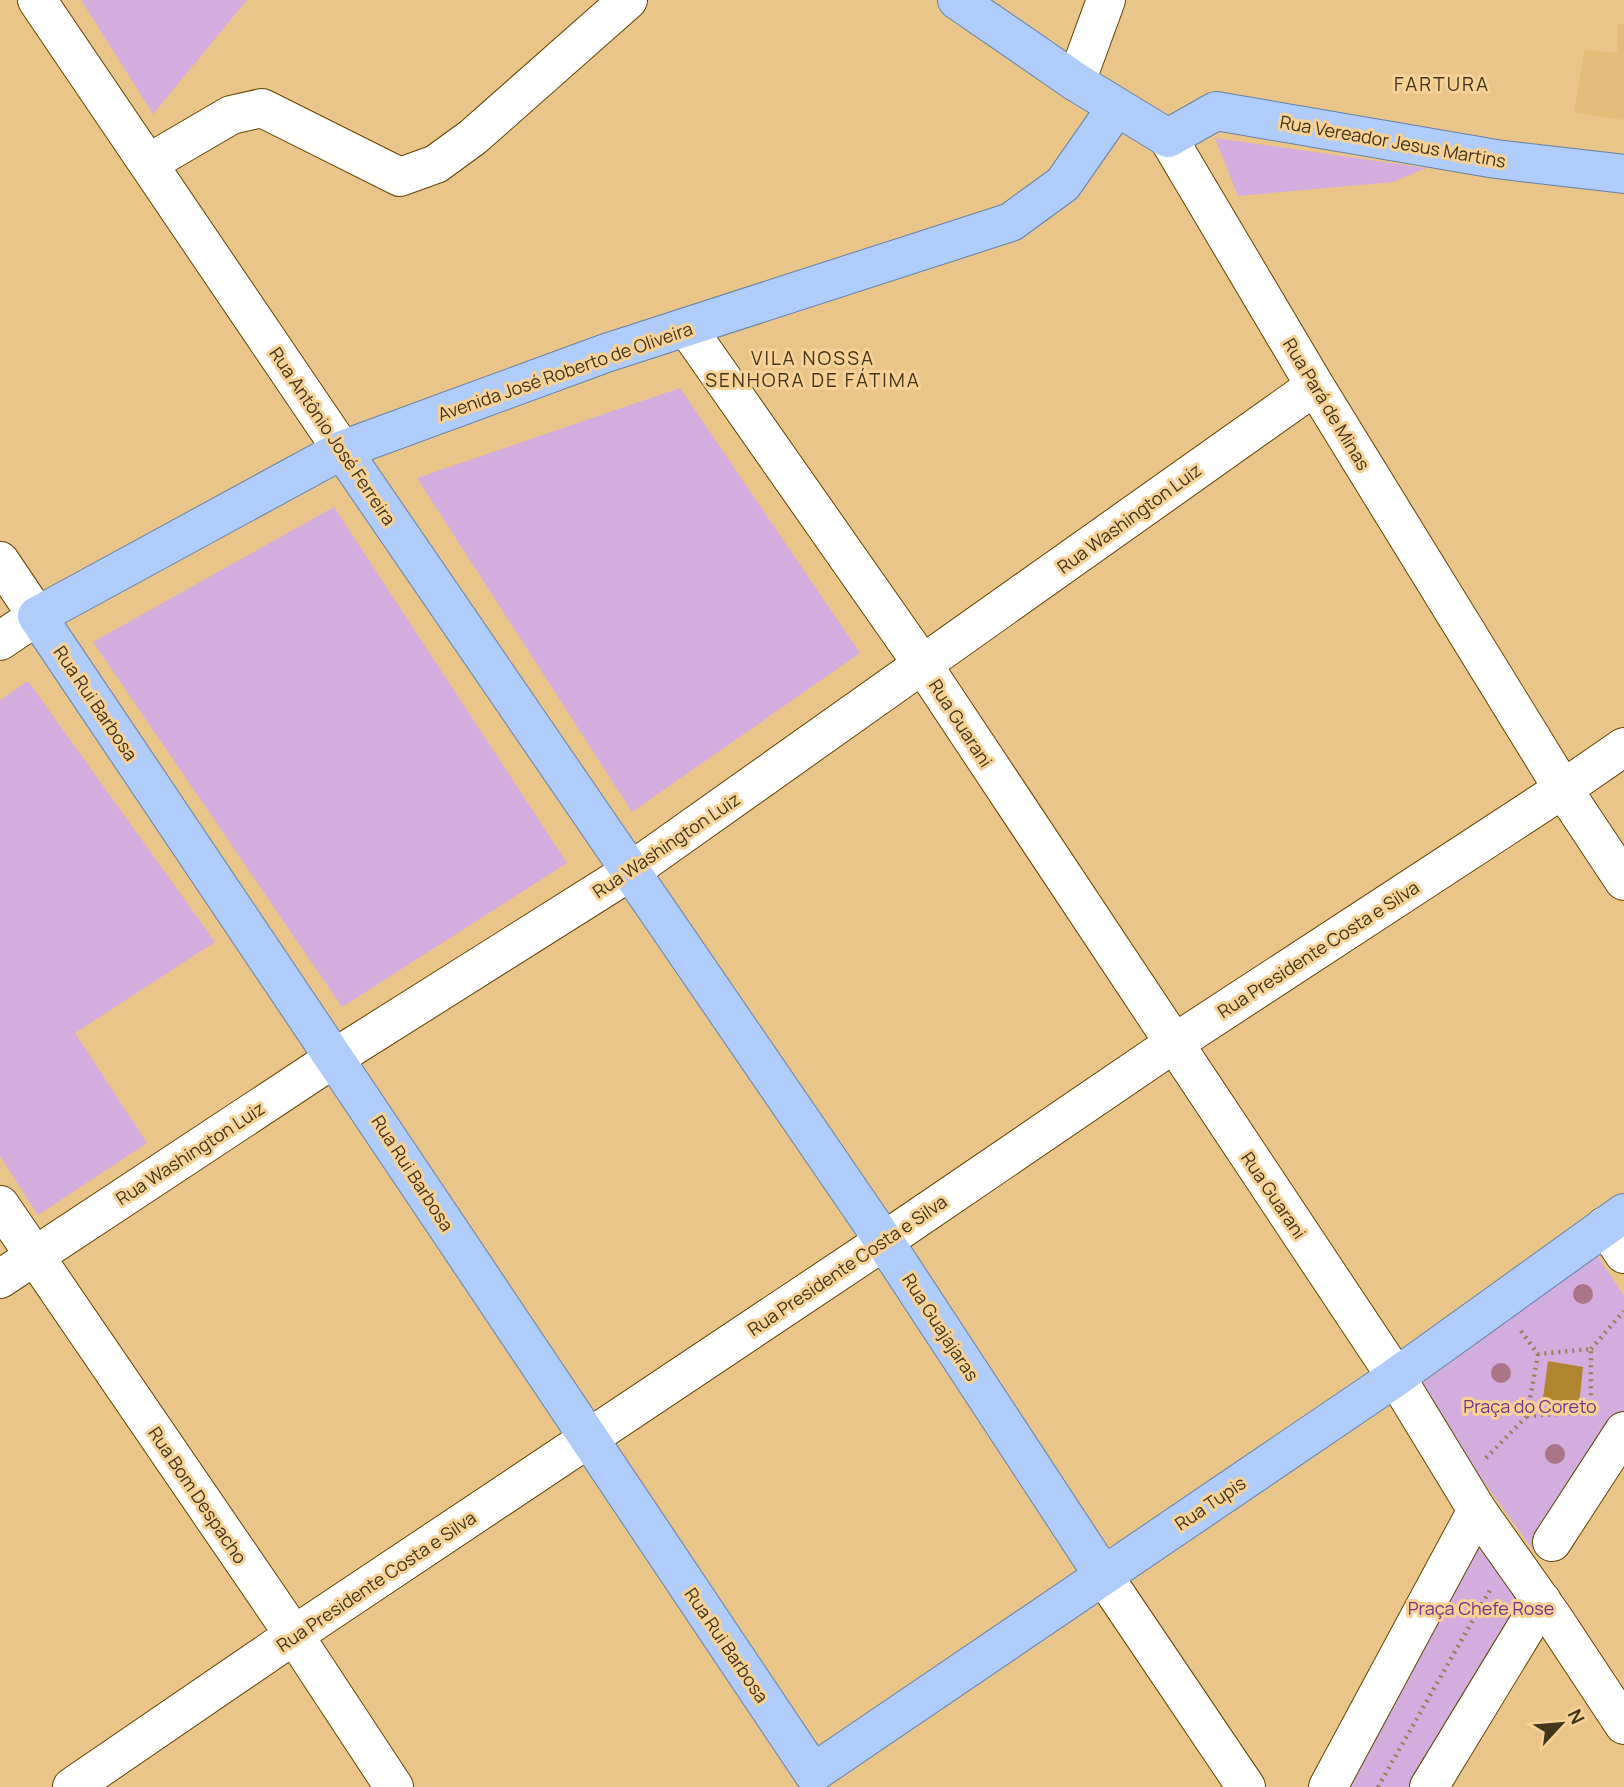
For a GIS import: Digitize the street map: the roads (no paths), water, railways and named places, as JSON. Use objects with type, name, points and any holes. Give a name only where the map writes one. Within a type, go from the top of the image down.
[{"type":"main road","name":"Rua Pará de Minas","points":[[957,0],[1076,82],[1168,138]]},
{"type":"main road","name":"Avenida José Roberto de Oliveira","points":[[37,616],[342,450],[606,354],[1011,222],[1063,184],[1116,108]]},
{"type":"main road","name":"Rua Vereador Jesus Martins","points":[[1168,138],[1216,111],[1496,159],[1624,174]]},
{"type":"main road","name":"Rua Antônio José Ferreira","points":[[342,450],[631,871]]},
{"type":"main road","name":"Rua Rui Barbosa","points":[[37,616],[336,1057],[589,1439],[809,1782]]},
{"type":"main road","name":"Rua Guajajaras","points":[[631,871],[884,1241],[1103,1575]]},
{"type":"main road","name":"Rua Tupis","points":[[809,1782],[1103,1575],[1396,1377],[1500,1302],[1618,1231]]},
{"type":"street","name":"Rua Antônio José Ferreira","points":[[37,0],[342,450]]},
{"type":"street","points":[[149,163],[231,115],[262,108],[400,177],[436,164],[473,137],[628,0]]},
{"type":"street","points":[[1076,82],[1106,0]]},
{"type":"street","name":"Rua Pará de Minas","points":[[1168,138],[1315,386],[1563,789],[1624,881]]},
{"type":"street","name":"Rua Guarani","points":[[687,328],[923,665],[1396,1377],[1469,1497],[1624,1725]]},
{"type":"street","name":"Rua Washington Luiz","points":[[0,1279],[336,1057],[631,871],[1315,386]]},
{"type":"street","name":"Rua Rui Barbosa","points":[[0,561],[37,616]]},
{"type":"street","name":"Avenida José Roberto de Oliveira","points":[[0,641],[37,616]]},
{"type":"street","name":"Rua Presidente Costa e Silva","points":[[72,1787],[1173,1044],[1624,747]]},
{"type":"street","name":"Rua Bom Despacho","points":[[0,1205],[294,1635],[394,1787]]},
{"type":"street","points":[[1552,1542],[1620,1438]]},
{"type":"street","points":[[1328,1787],[1469,1497]]},
{"type":"street","name":"Rua Guajajaras","points":[[1103,1575],[1246,1787]]},
{"type":"street","points":[[1429,1787],[1542,1601]]},
{"type":"district","name":"FARTURA","points":[[1442,84]]},
{"type":"district","name":"VILA NOSSA SENHORA DE FÁTIMA","points":[[813,369]]},
{"type":"park label","name":"Praça do Coreto","points":[[1530,1406]]},
{"type":"park label","name":"Praça Chefe Rose","points":[[1481,1608]]}]
